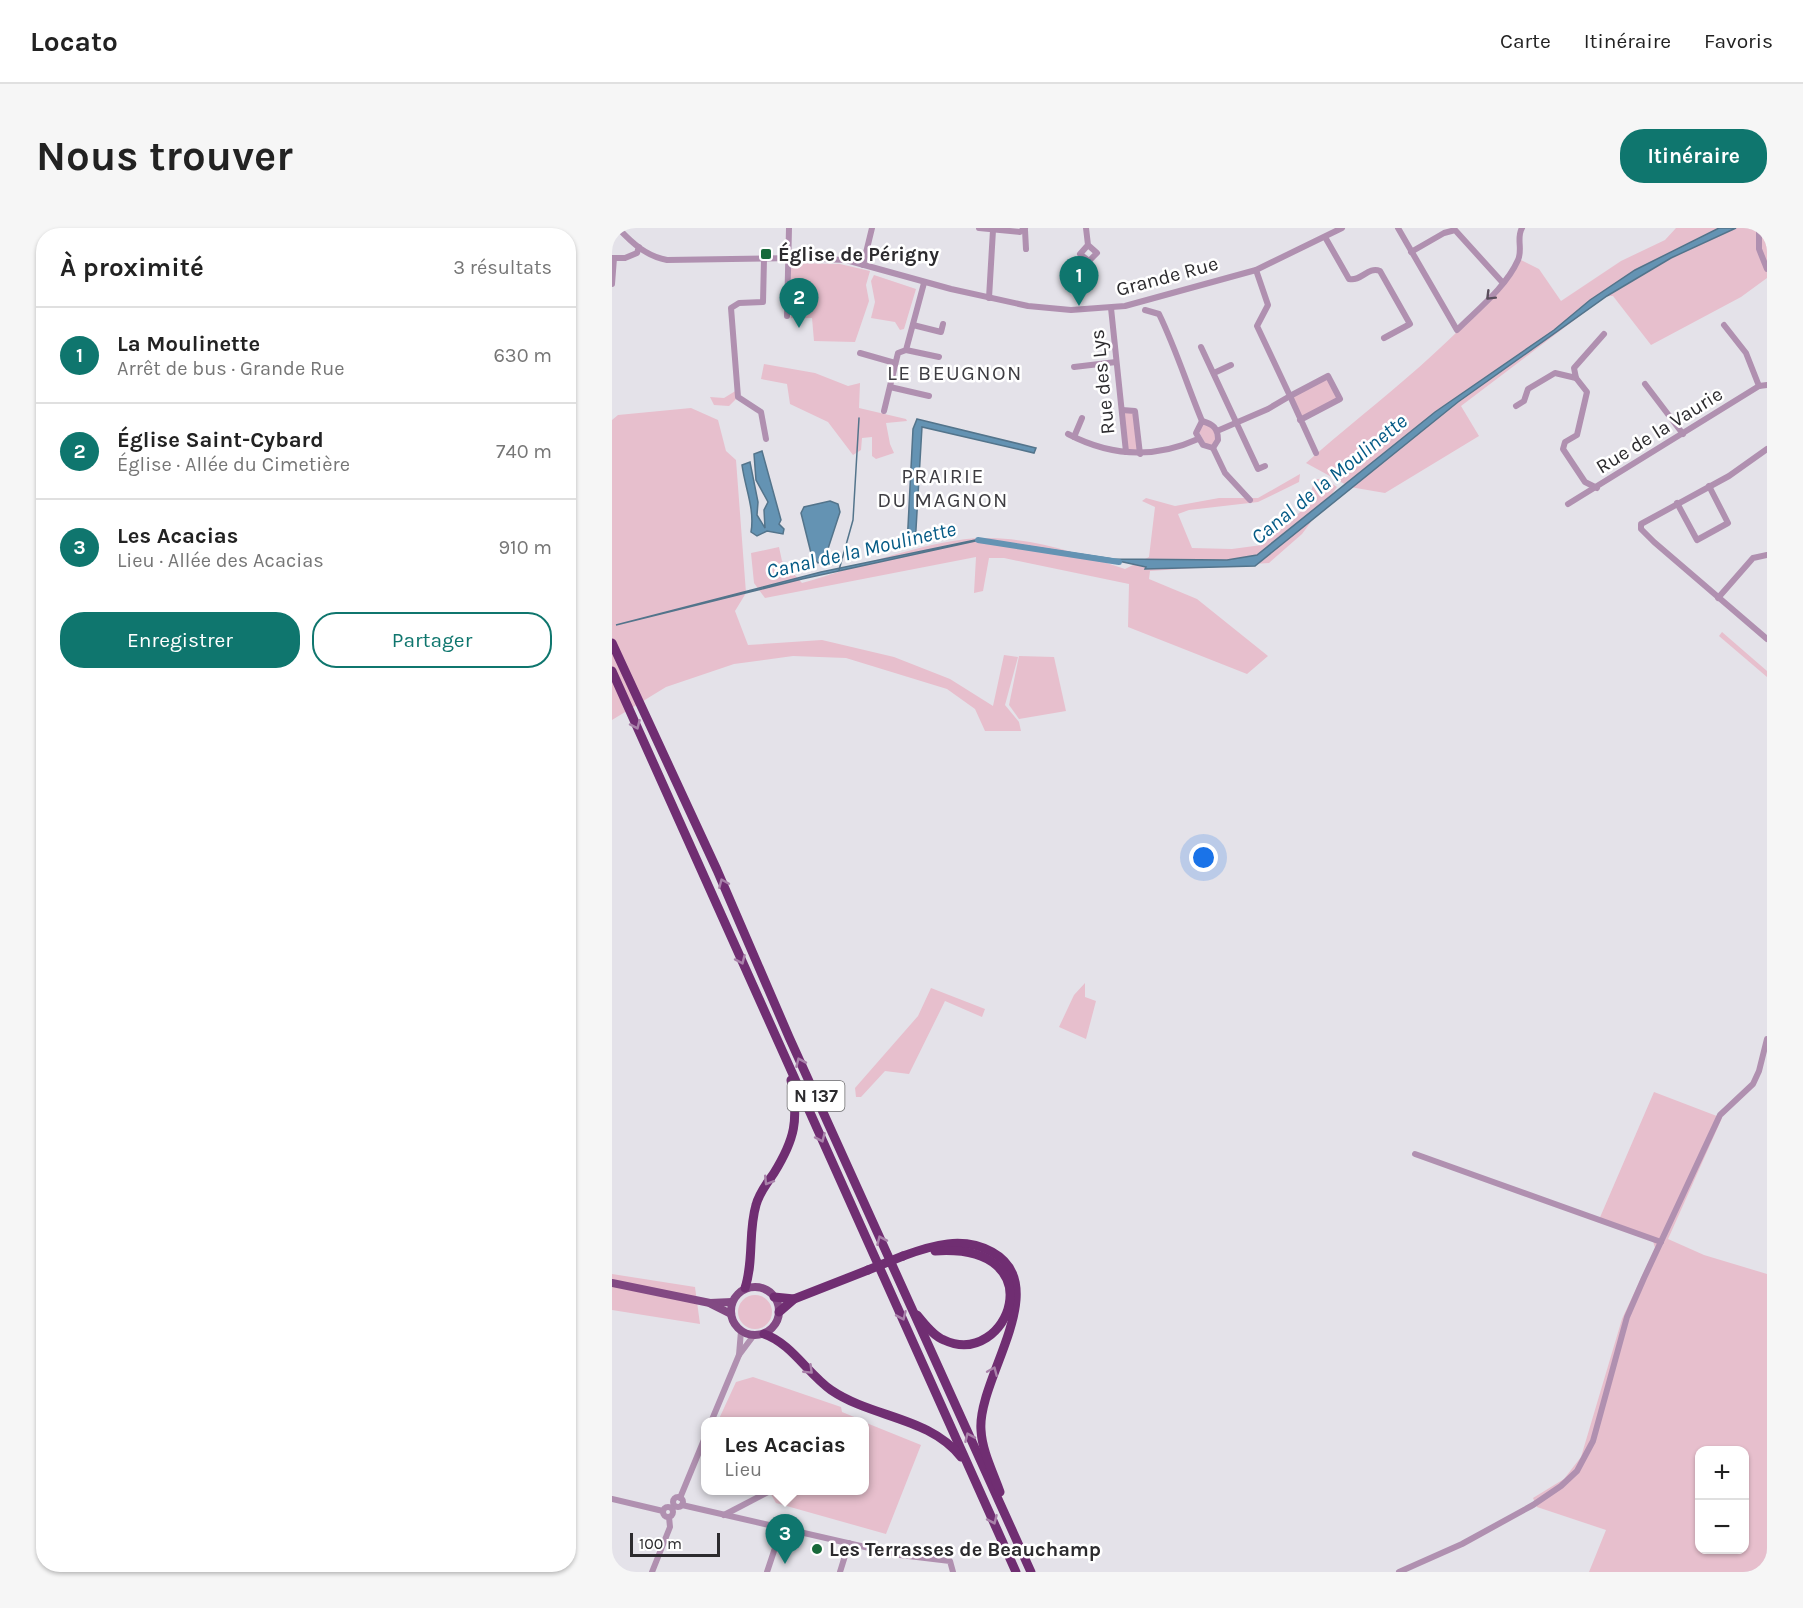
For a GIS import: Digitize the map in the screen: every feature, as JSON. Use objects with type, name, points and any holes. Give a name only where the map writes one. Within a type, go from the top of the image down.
[{"type":"highway","name":"N 137","points":[[612,643],[717,870],[1031,1572]]},
{"type":"highway","name":"N 137","points":[[612,671],[1016,1572]]},
{"type":"highway","points":[[745,1288],[750,1268],[751,1228],[756,1204],[794,1135],[795,1104],[789,1066]]},
{"type":"highway","points":[[779,1312],[794,1299],[908,1254],[949,1243],[972,1244],[998,1255],[1008,1266],[1015,1279],[1018,1297],[1016,1310],[988,1383],[981,1430],[986,1454],[1019,1548]]},
{"type":"highway","points":[[908,1254],[951,1250],[983,1255],[1002,1272],[1009,1284],[1008,1311],[1000,1327],[989,1337],[970,1343],[944,1341],[912,1310]]},
{"type":"highway","points":[[774,1297],[794,1299]]},
{"type":"highway","points":[[759,1335],[779,1342],[825,1385],[843,1397],[942,1437],[970,1469]]},
{"type":"main road","points":[[612,1283],[710,1303],[732,1302]]},
{"type":"main road","points":[[710,1303],[731,1314],[741,1331],[759,1335],[775,1324],[779,1312],[774,1297],[763,1288],[745,1288],[732,1302],[731,1314]]},
{"type":"street","name":"Grande Rue","points":[[618,228],[639,248],[653,256],[667,260],[830,259],[863,265],[924,283],[989,298],[1061,310],[1111,308],[1159,298],[1256,270],[1342,228]]},
{"type":"street","points":[[787,316],[789,228]]},
{"type":"street","points":[[863,265],[872,228]]},
{"type":"street","points":[[979,228],[1025,229],[1026,249]]},
{"type":"street","points":[[1086,228],[1088,245]]},
{"type":"street","points":[[1398,228],[1457,330],[1503,283],[1519,259],[1519,233],[1522,228]]},
{"type":"street","points":[[1759,228],[1759,249],[1767,269]]},
{"type":"street","points":[[989,298],[993,230]]},
{"type":"street","points":[[1411,252],[1444,233],[1455,231],[1503,283]]},
{"type":"street","points":[[1325,237],[1349,279],[1356,279],[1372,270],[1380,271],[1410,324],[1384,338]]},
{"type":"street","points":[[612,284],[613,258],[625,258],[637,253],[639,248]]},
{"type":"street","points":[[764,258],[763,302],[740,303],[731,308],[738,397],[761,412],[766,438]]},
{"type":"street","points":[[1256,270],[1268,305],[1257,326],[1316,453]]},
{"type":"street","points":[[906,350],[924,283]]},
{"type":"street","points":[[1159,298],[1159,314],[1178,354],[1184,378],[1202,422]]},
{"type":"street","name":"Rue des Lys","points":[[1111,308],[1126,453]]},
{"type":"street","points":[[1145,310],[1159,314]]},
{"type":"street","points":[[913,325],[941,332],[943,324]]},
{"type":"street","points":[[1724,325],[1746,353],[1759,386]]},
{"type":"street","points":[[1597,488],[1585,482],[1563,449],[1565,442],[1577,435],[1587,392],[1576,378],[1574,368],[1578,360],[1604,334]]},
{"type":"street","points":[[1201,347],[1258,469],[1265,466]]},
{"type":"street","points":[[884,411],[898,353],[906,350],[939,357]]},
{"type":"street","points":[[860,353],[895,363]]},
{"type":"street","points":[[1074,367],[1116,362]]},
{"type":"street","points":[[1214,373],[1231,365]]},
{"type":"street","points":[[1516,406],[1524,401],[1528,389],[1555,373],[1576,378]]},
{"type":"street","points":[[1217,431],[1328,376],[1340,399],[1300,420]]},
{"type":"street","points":[[1645,384],[1683,434]]},
{"type":"street","name":"Rue de la Vaurie","points":[[1568,504],[1759,386],[1767,385]]},
{"type":"street","points":[[890,387],[929,396]]},
{"type":"street","points":[[1122,410],[1135,411],[1140,454]]},
{"type":"street","points":[[1082,418],[1071,435],[1110,451],[1140,454],[1173,449],[1198,439]]},
{"type":"street","points":[[1202,422],[1213,425],[1217,431],[1218,440],[1213,448]]},
{"type":"street","points":[[1202,422],[1197,428],[1198,439],[1203,445],[1213,448],[1225,473],[1250,500]]},
{"type":"street","points":[[1767,449],[1641,524],[1641,529],[1767,639]]},
{"type":"street","points":[[1677,503],[1697,540],[1728,523],[1708,486]]},
{"type":"street","points":[[1719,598],[1753,558],[1767,555]]},
{"type":"street","points":[[1399,1572],[1462,1544],[1533,1505],[1561,1486],[1577,1471],[1593,1441],[1627,1317],[1720,1115],[1753,1084],[1759,1071],[1767,1039]]},
{"type":"street","points":[[1415,1154],[1661,1242]]},
{"type":"street","points":[[713,1417],[739,1355],[741,1331]]},
{"type":"street","points":[[739,1355],[759,1335]]},
{"type":"street","points":[[652,1572],[670,1527],[673,1507],[701,1445]]},
{"type":"street","points":[[724,1515],[762,1495]]},
{"type":"street","points":[[612,1499],[724,1515],[900,1555],[950,1562],[953,1572]]},
{"type":"street","points":[[766,1572],[782,1527]]},
{"type":"street","points":[[840,1572],[849,1543]]},
{"type":"shaded area","points":[[1676,228],[1767,228],[1767,278],[1741,297],[1651,345],[1613,296],[1606,296],[1461,406],[1479,436],[1385,493],[1350,487],[1306,463],[1448,341],[1498,287],[1519,259],[1539,269],[1561,301],[1621,261],[1665,240]]},
{"type":"shaded area","points":[[791,263],[840,264],[870,271],[866,285],[869,301],[855,342],[814,341],[812,318],[791,318]]},
{"type":"shaded area","points":[[874,275],[916,289],[904,329],[900,330],[895,322],[871,318],[875,302],[871,281]]},
{"type":"shaded area","points":[[764,364],[815,373],[848,386],[860,383],[859,408],[907,421],[886,423],[894,453],[876,459],[872,456],[872,437],[862,438],[861,450],[853,455],[828,422],[790,404],[787,384],[761,379]]},
{"type":"shaded area","points":[[1328,376],[1340,399],[1300,420],[1290,396]]},
{"type":"shaded area","points":[[737,390],[738,397],[729,406],[714,405],[710,397],[724,398]]},
{"type":"shaded area","points":[[691,408],[718,420],[726,451],[736,460],[746,593],[735,611],[748,645],[822,640],[894,657],[950,679],[993,706],[1004,655],[1018,657],[1005,705],[1019,722],[1021,731],[985,731],[975,709],[947,689],[846,658],[793,656],[734,664],[666,687],[612,720],[612,420],[618,415]]},
{"type":"shaded area","points":[[1122,410],[1135,411],[1140,454],[1126,452]]},
{"type":"shaded area","points":[[1202,421],[1213,425],[1216,443],[1207,447],[1197,428]]},
{"type":"shaded area","points":[[1300,474],[1299,482],[1258,502],[1189,510],[1178,514],[1192,548],[1232,549],[1262,545],[1306,507],[1315,479],[1325,479],[1337,487],[1302,534],[1269,563],[1150,571],[1149,579],[1197,599],[1268,656],[1247,674],[1128,627],[1129,584],[1004,558],[989,558],[983,591],[974,593],[976,557],[765,598],[754,583],[751,553],[779,547],[782,561],[802,583],[921,547],[990,538],[1042,544],[1125,569],[1149,557],[1155,507],[1142,501],[1146,498],[1175,506],[1219,498],[1258,498]]},
{"type":"shaded area","points":[[1722,632],[1767,671],[1767,677],[1719,636]]},
{"type":"shaded area","points":[[1019,656],[1054,657],[1066,711],[1019,719],[1009,705]]},
{"type":"shaded area","points":[[1085,983],[1085,997],[1096,1001],[1086,1039],[1059,1027],[1074,995]]},
{"type":"shaded area","points":[[931,988],[985,1009],[982,1017],[945,1001],[909,1074],[885,1071],[861,1097],[856,1097],[855,1088],[918,1016]]},
{"type":"shaded area","points":[[1654,1092],[1722,1118],[1668,1239],[1704,1255],[1767,1274],[1767,1572],[1589,1572],[1606,1530],[1537,1507],[1533,1498],[1564,1479],[1581,1457],[1622,1319],[1655,1248],[1653,1241],[1598,1222]]},
{"type":"shaded area","points":[[612,1274],[695,1287],[700,1324],[612,1310]]},
{"type":"shaded area","points":[[755,1295],[767,1300],[772,1312],[767,1324],[755,1329],[743,1324],[738,1312],[743,1300]]},
{"type":"shaded area","points":[[753,1377],[841,1407],[842,1412],[854,1417],[720,1417],[736,1382]]},
{"type":"shaded area","points":[[869,1424],[921,1445],[886,1534],[776,1503],[771,1495],[869,1495]]},
{"type":"water","points":[[1719,228],[1736,228],[1671,258],[1607,296],[1458,402],[1255,566],[1145,569],[1146,567],[1123,562],[980,540],[802,579],[616,625],[821,572],[980,539],[1113,559],[1227,560],[1257,555],[1435,412],[1554,330],[1590,300],[1635,270]]},
{"type":"water","points":[[917,419],[1036,448],[1034,453],[922,427],[915,546],[907,546],[913,429]]},
{"type":"water","points":[[762,451],[781,520],[779,524],[784,529],[783,534],[767,531],[757,536],[751,532],[751,507],[742,465],[750,462],[758,502],[757,515],[765,528],[764,510],[768,502],[756,480],[754,454]]},
{"type":"water","points":[[830,501],[838,504],[840,512],[824,561],[818,563],[812,557],[801,513],[804,507]]},
{"type":"waterway","points":[[839,570],[853,520],[859,418]]},
{"type":"waterway","name":"Canal de la Moulinette","points":[[978,540],[1119,562]]},
{"type":"place","name":"Église de Périgny","points":[[766,254]]},
{"type":"place","name":"La Moulinette","points":[[1079,306]]},
{"type":"place","name":"Église Saint-Cybard","points":[[799,328]]},
{"type":"place","name":"Les Terrasses de Beauchamp","points":[[817,1549]]},
{"type":"place","name":"Les Acacias","points":[[785,1564]]},
{"type":"district","name":"LE BEUGNON","points":[[955,373]]},
{"type":"district","name":"PRAIRIE DU MAGNON","points":[[943,488]]}]
